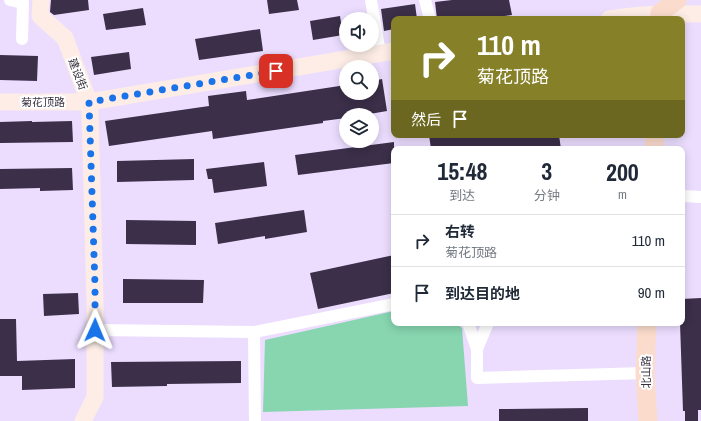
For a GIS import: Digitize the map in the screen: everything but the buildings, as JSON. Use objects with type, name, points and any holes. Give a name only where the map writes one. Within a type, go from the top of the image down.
[{"type":"main road","points":[[660,16],[677,0]]},
{"type":"main road","name":"北山路","points":[[647,326],[645,373],[648,421]]},
{"type":"street","points":[[10,0],[22,3],[22,39]]},
{"type":"street","name":"建设街","points":[[41,0],[40,16],[65,38],[89,102],[95,278],[95,397],[83,421]]},
{"type":"street","points":[[371,0],[387,52]]},
{"type":"street","points":[[425,0],[429,16]]},
{"type":"street","points":[[629,16],[641,14],[660,16],[701,14]]},
{"type":"street","name":"菊花顶路","points":[[0,102],[89,102],[387,52]]},
{"type":"street","points":[[685,196],[701,197]]},
{"type":"street","points":[[95,330],[254,332],[391,305]]},
{"type":"street","points":[[469,326],[477,349],[477,378],[645,373]]},
{"type":"street","points":[[477,349],[487,326]]},
{"type":"street","points":[[254,332],[255,421]]},
{"type":"green space","points":[[391,312],[391,326],[459,326],[462,328],[468,406],[263,412],[265,340]]},
{"type":"route","points":[[95,330],[89,102],[276,71]]}]
